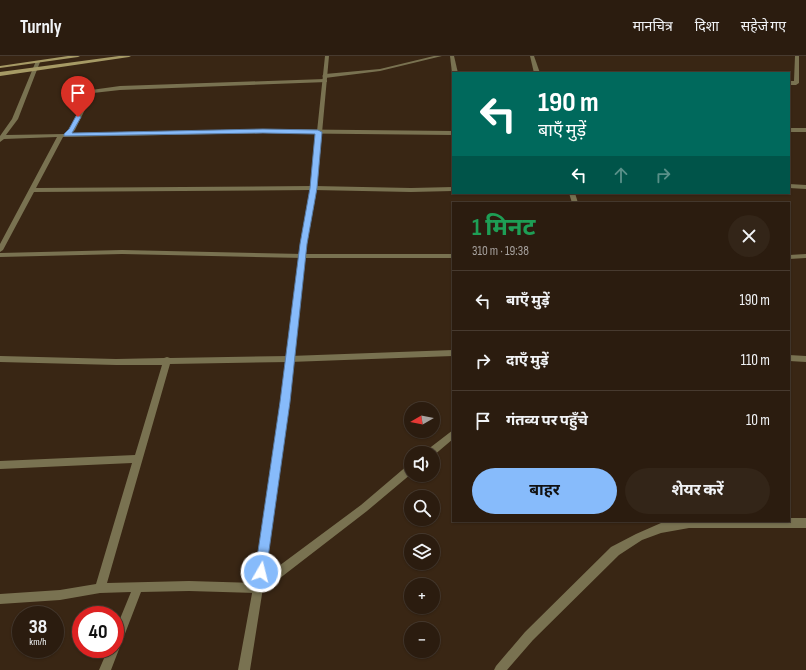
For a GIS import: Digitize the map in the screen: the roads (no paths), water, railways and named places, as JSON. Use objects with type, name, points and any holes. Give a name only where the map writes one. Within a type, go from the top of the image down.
[{"type":"main road","points":[[0,67],[75,56]]},
{"type":"main road","points":[[0,74],[129,56]]},
{"type":"street","points":[[244,670],[258,588],[303,256],[314,188],[318,132],[327,56]]},
{"type":"street","points":[[0,250],[63,135],[72,130],[91,92],[120,88],[325,79],[372,71],[440,56]]},
{"type":"street","points":[[452,56],[454,72]]},
{"type":"street","points":[[532,56],[537,72]]},
{"type":"street","points":[[790,83],[796,83],[797,56]]},
{"type":"street","points":[[1,139],[14,119],[36,70],[38,62]]},
{"type":"street","points":[[790,130],[806,130]]},
{"type":"street","points":[[1,139],[63,135],[263,131],[452,133]]},
{"type":"street","points":[[790,186],[806,187]]},
{"type":"street","points":[[32,190],[314,188],[411,190],[452,189]]},
{"type":"street","points":[[0,255],[129,252],[303,256],[452,256]]},
{"type":"street","points":[[790,257],[806,256]]},
{"type":"street","points":[[0,359],[116,362],[290,359],[452,353]]},
{"type":"street","points":[[790,358],[806,359]]},
{"type":"street","points":[[100,588],[167,360]]},
{"type":"street","points":[[438,446],[452,435]]},
{"type":"street","points":[[0,465],[138,459]]},
{"type":"street","points":[[0,600],[60,595],[100,588],[189,586],[258,588],[364,508],[404,474]]},
{"type":"street","points":[[500,670],[529,636],[615,551],[639,536],[661,528],[689,523],[806,523]]},
{"type":"street","points":[[124,622],[138,587]]},
{"type":"street","points":[[105,670],[110,658]]}]
